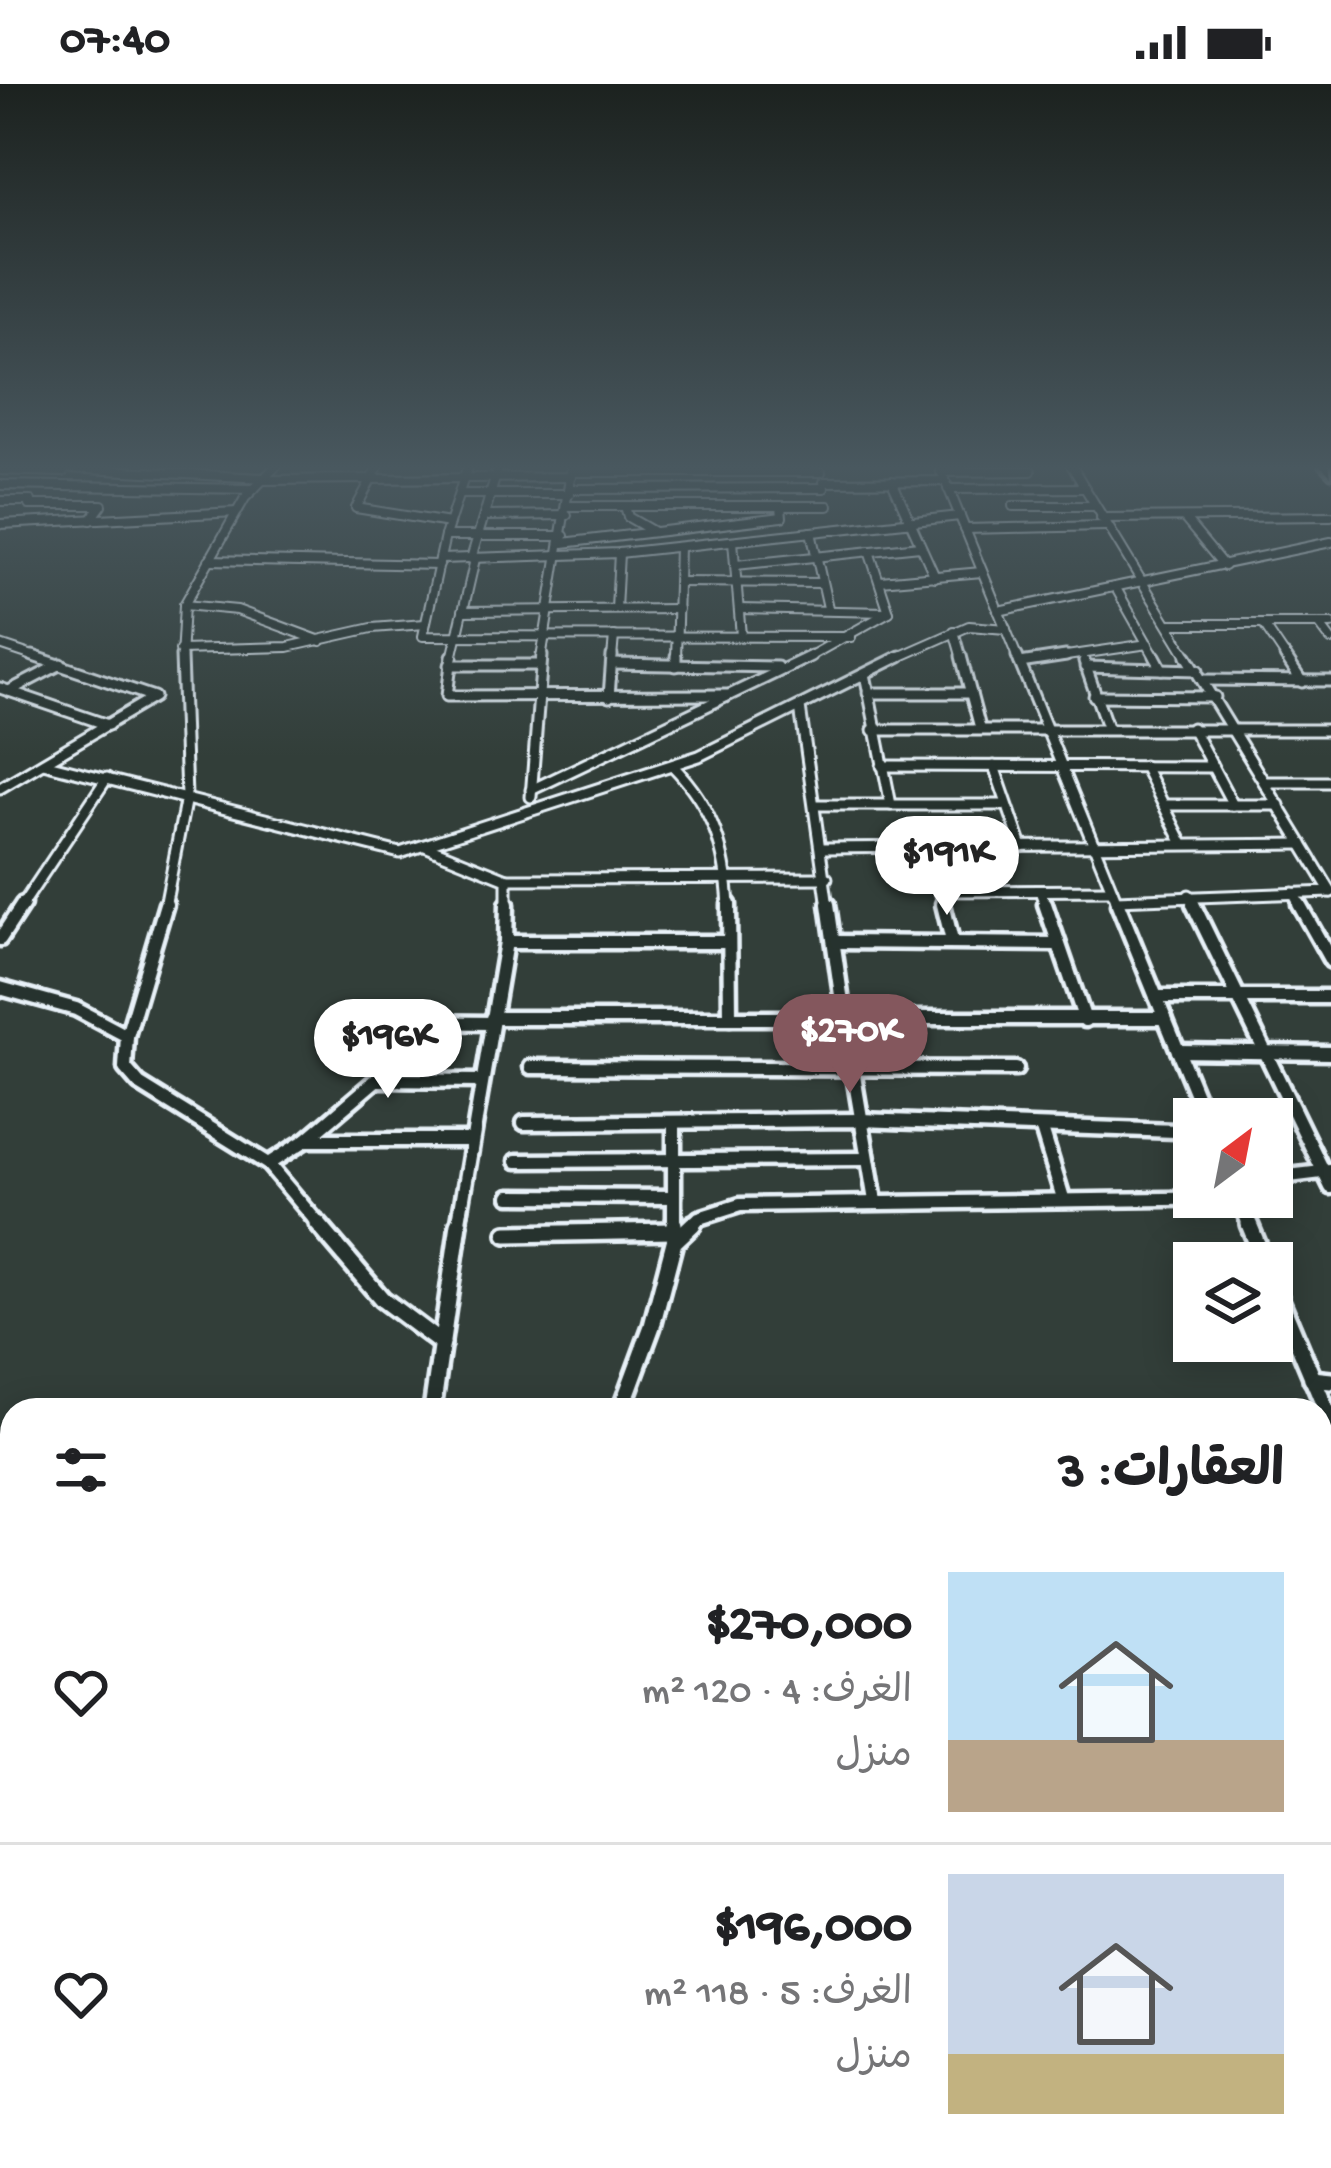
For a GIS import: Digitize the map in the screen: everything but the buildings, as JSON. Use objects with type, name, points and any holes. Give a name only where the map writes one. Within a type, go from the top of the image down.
[{"type":"street","points":[[208,562],[184,605],[180,650],[185,797],[171,887],[127,1036],[125,1068],[139,1084],[268,1164],[382,1299],[442,1344]]},
{"type":"street","points":[[439,562],[423,636],[851,637]]},
{"type":"street","points":[[472,562],[447,696],[729,695]]},
{"type":"street","points":[[530,809],[543,637],[558,562]]},
{"type":"street","points":[[616,609],[619,562]]},
{"type":"street","points":[[676,666],[679,562]]},
{"type":"street","points":[[741,637],[736,565],[761,562]]},
{"type":"street","points":[[818,562],[828,608]]},
{"type":"street","points":[[873,562],[889,612]]},
{"type":"street","points":[[928,562],[935,577]]},
{"type":"street","points":[[978,562],[1197,1098]]},
{"type":"street","points":[[939,891],[1331,892],[1202,675],[1128,562]]},
{"type":"street","points":[[1221,562],[1224,566]]},
{"type":"street","points":[[998,611],[1241,562]]},
{"type":"street","points":[[880,581],[982,572]]},
{"type":"street","points":[[679,582],[822,583]]},
{"type":"street","points":[[436,585],[468,585]]},
{"type":"street","points":[[1117,590],[1162,669]]},
{"type":"street","points":[[184,605],[237,610],[321,641]]},
{"type":"street","points":[[464,611],[678,609]]},
{"type":"street","points":[[739,609],[889,612]]},
{"type":"street","points":[[531,790],[851,637],[889,612]]},
{"type":"street","points":[[180,650],[288,647],[372,628],[425,624]]},
{"type":"street","points":[[1319,624],[1331,640]]},
{"type":"street","points":[[1171,625],[1331,624]]},
{"type":"street","points":[[43,763],[400,853],[673,766],[954,631],[984,625],[1006,628]]},
{"type":"street","points":[[1264,625],[1302,682]]},
{"type":"street","points":[[954,631],[980,728]]},
{"type":"street","points":[[609,697],[614,636]]},
{"type":"street","points":[[1019,663],[1148,644]]},
{"type":"street","points":[[0,645],[154,697],[0,788]]},
{"type":"street","points":[[1083,654],[1107,728]]},
{"type":"street","points":[[3,691],[61,664]]},
{"type":"street","points":[[612,664],[784,668]]},
{"type":"street","points":[[450,665],[540,665]]},
{"type":"street","points":[[1085,667],[1331,681]]},
{"type":"street","points":[[865,674],[891,805]]},
{"type":"street","points":[[3,691],[108,725]]},
{"type":"street","points":[[868,693],[971,693]]},
{"type":"street","points":[[1094,696],[1215,697]]},
{"type":"street","points":[[800,707],[844,1016]]},
{"type":"street","points":[[1192,728],[1233,805]]},
{"type":"street","points":[[873,730],[1331,730]]},
{"type":"street","points":[[673,766],[692,785],[716,825],[725,877],[730,1018]]},
{"type":"street","points":[[882,766],[1212,767]]},
{"type":"street","points":[[994,766],[1022,847]]},
{"type":"street","points":[[1144,766],[1184,844]]},
{"type":"street","points":[[0,939],[106,778]]},
{"type":"street","points":[[1266,782],[1331,782]]},
{"type":"street","points":[[817,806],[1006,805]]},
{"type":"street","points":[[1164,805],[1279,805]]},
{"type":"street","points":[[823,848],[1302,844]]},
{"type":"street","points":[[425,846],[507,879],[827,878]]},
{"type":"street","points":[[929,847],[952,941]]},
{"type":"street","points":[[434,1398],[471,1140],[506,942],[507,879]]},
{"type":"street","points":[[1040,891],[1085,1020]]},
{"type":"street","points":[[1293,893],[1331,962]]},
{"type":"street","points":[[1189,895],[1328,1172],[1331,1187]]},
{"type":"street","points":[[506,942],[728,942]]},
{"type":"street","points":[[837,942],[1057,944]]},
{"type":"street","points":[[0,988],[76,1009],[127,1036]]},
{"type":"street","points":[[1156,997],[1331,997]]},
{"type":"street","points":[[268,1164],[306,1140],[389,1069],[407,1022],[844,1016],[1165,1018]]},
{"type":"street","points":[[1178,1051],[1331,1052]]},
{"type":"street","points":[[530,1067],[1016,1070]]},
{"type":"street","points":[[853,1070],[875,1201]]},
{"type":"street","points":[[377,1079],[481,1081]]},
{"type":"street","points":[[524,1123],[860,1120],[1173,1131]]},
{"type":"street","points":[[625,1398],[652,1326],[674,1237],[674,1123]]},
{"type":"street","points":[[1042,1129],[1063,1198]]},
{"type":"street","points":[[306,1140],[471,1140]]},
{"type":"street","points":[[517,1161],[867,1159]]},
{"type":"street","points":[[1293,1176],[1328,1172]]},
{"type":"street","points":[[510,1196],[674,1197]]},
{"type":"street","points":[[507,1234],[674,1237],[699,1218],[740,1205],[1173,1197]]},
{"type":"street","points":[[1293,1332],[1320,1398]]},
{"type":"street","points":[[1312,1379],[1331,1381]]}]
